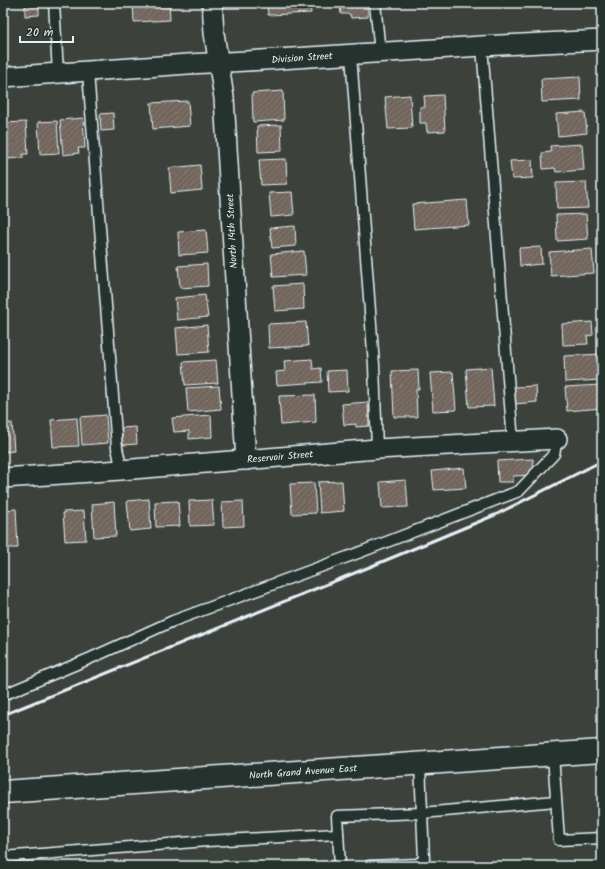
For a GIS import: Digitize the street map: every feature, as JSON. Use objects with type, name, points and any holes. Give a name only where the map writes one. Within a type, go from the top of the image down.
[{"type":"street","name":"North 14th Street","points":[[212,3],[214,33],[224,98],[246,460]]},
{"type":"street","name":"Division Street","points":[[3,78],[188,64],[602,40]]},
{"type":"street","name":"Reservoir Street","points":[[3,478],[377,449],[557,439]]},
{"type":"street","name":"North Grand Avenue East","points":[[3,792],[602,752]]},
{"type":"lane","points":[[54,3],[58,73]]},
{"type":"lane","points":[[375,3],[380,53]]},
{"type":"lane","points":[[482,46],[513,442]]},
{"type":"lane","points":[[351,55],[374,364],[377,449]]},
{"type":"lane","points":[[88,72],[117,448],[121,470]]},
{"type":"lane","points":[[4,692],[91,658],[173,621],[358,553],[519,491],[554,454],[557,439]]},
{"type":"lane","points":[[553,755],[559,840],[602,838]]},
{"type":"lane","points":[[369,866],[417,864],[424,860],[420,764]]},
{"type":"lane","points":[[340,866],[337,816],[422,813],[556,801]]},
{"type":"lane","points":[[3,857],[207,841],[338,834]]},
{"type":"green space","points":[[339,860],[340,866],[257,866]]},
{"type":"building","points":[[133,3],[169,3],[170,20],[134,22]]},
{"type":"building","points":[[267,3],[310,3],[311,13],[268,15]]},
{"type":"building","points":[[315,3],[338,3],[338,5],[315,7]]},
{"type":"building","points":[[340,3],[368,3],[368,17],[351,18],[350,14],[341,14]]},
{"type":"building","points":[[39,5],[39,15],[25,16],[25,6]]},
{"type":"building","points":[[580,77],[581,100],[542,102],[541,79]]},
{"type":"building","points":[[283,91],[284,120],[253,122],[252,93]]},
{"type":"building","points":[[410,95],[412,128],[388,129],[385,97]]},
{"type":"building","points":[[443,95],[445,131],[427,132],[426,123],[420,123],[420,107],[425,107],[424,96]]},
{"type":"building","points":[[188,101],[190,126],[153,129],[151,103]]},
{"type":"building","points":[[585,112],[587,133],[558,136],[556,114]]},
{"type":"building","points":[[113,113],[114,130],[101,131],[100,114]]},
{"type":"building","points":[[83,118],[85,148],[78,148],[79,153],[63,155],[60,120]]},
{"type":"building","points":[[57,121],[59,153],[40,154],[38,122]]},
{"type":"building","points":[[26,122],[28,154],[23,154],[23,158],[5,159],[3,123]]},
{"type":"building","points":[[281,125],[282,151],[258,152],[257,126]]},
{"type":"building","points":[[582,144],[584,170],[556,172],[555,168],[543,169],[542,153],[551,152],[550,146]]},
{"type":"building","points":[[286,159],[287,184],[261,185],[259,160]]},
{"type":"building","points":[[532,160],[533,178],[512,179],[510,161]]},
{"type":"building","points":[[200,165],[202,190],[171,193],[169,168]]},
{"type":"building","points":[[586,182],[588,208],[557,209],[556,183]]},
{"type":"building","points":[[292,192],[294,215],[271,217],[269,193]]},
{"type":"building","points":[[467,200],[469,225],[414,229],[412,204]]},
{"type":"building","points":[[586,214],[588,239],[557,241],[556,215]]},
{"type":"building","points":[[295,226],[296,246],[272,248],[270,228]]},
{"type":"building","points":[[206,230],[208,253],[179,255],[178,232]]},
{"type":"building","points":[[541,247],[542,264],[520,266],[519,248]]},
{"type":"building","points":[[592,249],[594,273],[551,276],[549,252]]},
{"type":"building","points":[[304,251],[306,275],[273,277],[271,254]]},
{"type":"building","points":[[207,264],[208,286],[180,288],[178,266]]},
{"type":"building","points":[[303,284],[304,309],[275,311],[273,286]]},
{"type":"building","points":[[205,295],[208,317],[177,320],[175,298]]},
{"type":"building","points":[[306,322],[308,346],[269,348],[268,324]]},
{"type":"building","points":[[592,322],[593,335],[587,336],[588,344],[563,345],[562,324]]},
{"type":"building","points":[[207,325],[209,352],[178,354],[176,328]]},
{"type":"building","points":[[601,354],[602,380],[565,382],[564,356]]},
{"type":"building","points":[[312,359],[313,369],[321,368],[322,382],[277,385],[276,372],[285,371],[284,361]]},
{"type":"building","points":[[216,360],[218,383],[185,385],[183,362]]},
{"type":"building","points":[[491,367],[494,406],[469,407],[466,369]]},
{"type":"building","points":[[347,370],[348,391],[328,392],[327,371]]},
{"type":"building","points":[[418,370],[419,389],[416,389],[417,417],[394,417],[392,371]]},
{"type":"building","points":[[453,372],[456,410],[433,411],[430,373]]},
{"type":"building","points":[[601,385],[602,408],[567,411],[565,387]]},
{"type":"building","points":[[219,386],[221,409],[188,412],[186,388]]},
{"type":"building","points":[[536,386],[537,402],[515,404],[514,387]]},
{"type":"building","points":[[315,395],[316,422],[281,425],[279,396]]},
{"type":"building","points":[[368,402],[369,426],[356,427],[356,424],[344,425],[342,404]]},
{"type":"building","points":[[106,415],[108,443],[82,445],[80,417]]},
{"type":"building","points":[[211,415],[212,437],[189,439],[189,431],[174,432],[172,418]]},
{"type":"building","points":[[77,418],[79,446],[53,447],[51,420]]},
{"type":"building","points":[[12,423],[14,451],[3,452],[3,424]]},
{"type":"building","points":[[136,427],[137,444],[123,445],[121,428]]},
{"type":"building","points":[[533,459],[534,475],[513,476],[513,482],[498,482],[497,461]]},
{"type":"building","points":[[464,468],[466,488],[434,490],[432,471]]},
{"type":"building","points":[[406,480],[408,507],[382,508],[380,482]]},
{"type":"building","points":[[342,481],[344,511],[320,513],[318,482]]},
{"type":"building","points":[[314,483],[316,513],[292,514],[290,484]]},
{"type":"building","points":[[149,499],[151,529],[130,531],[127,501]]},
{"type":"building","points":[[212,500],[214,525],[190,526],[189,501]]},
{"type":"building","points":[[178,501],[180,526],[156,527],[155,502]]},
{"type":"building","points":[[243,501],[244,526],[223,527],[222,502]]},
{"type":"building","points":[[114,502],[116,536],[94,537],[92,504]]},
{"type":"building","points":[[16,509],[18,548],[3,548],[3,510]]},
{"type":"building","points":[[84,511],[86,540],[65,541],[63,512]]},
{"type":"building","points":[[494,864],[503,865],[515,866],[474,866]]},
{"type":"building","points":[[494,864],[503,865],[515,866],[474,866]]},
{"type":"railway","points":[[3,715],[495,515],[602,461]]}]
